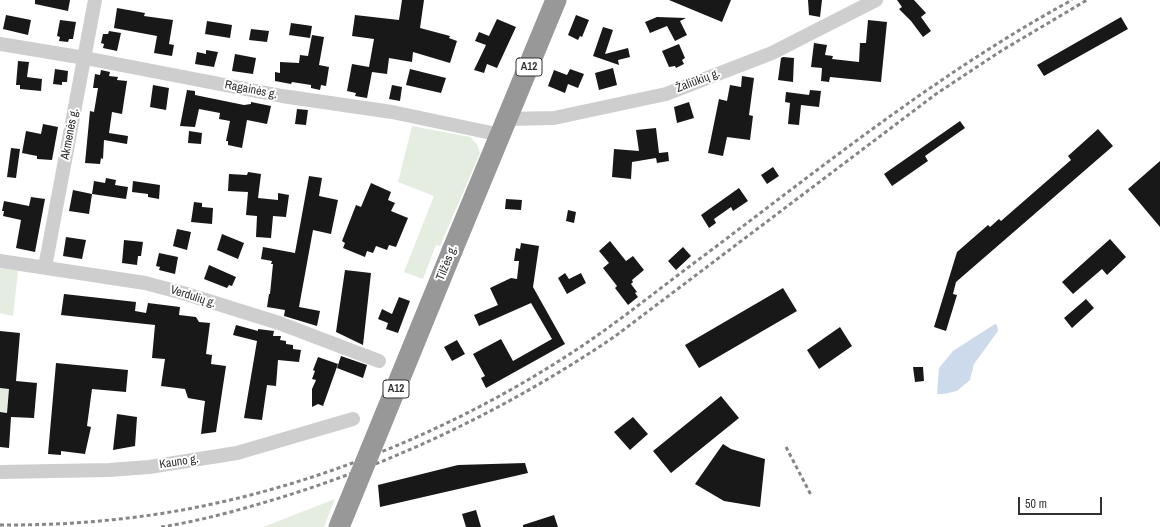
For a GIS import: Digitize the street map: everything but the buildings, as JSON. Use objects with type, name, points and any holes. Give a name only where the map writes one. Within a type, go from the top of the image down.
[{"type":"highway","name":"Tilžės g.","points":[[339,527],[556,0]]},
{"type":"street","name":"Akmenės g.","points":[[45,267],[95,0]]},
{"type":"street","name":"Žaliūkių g.","points":[[504,127],[666,94],[772,53],[876,0]]},
{"type":"street","name":"Ragainės g.","points":[[0,44],[85,58],[282,96],[504,127]]},
{"type":"street","name":"Verdulių g.","points":[[0,260],[145,283],[183,293],[279,323],[379,361]]},
{"type":"street","name":"Kauno g.","points":[[0,472],[109,470],[149,466],[237,453],[353,419]]},
{"type":"shaded area","points":[[412,126],[470,137],[477,144],[480,153],[440,246],[436,245],[423,279],[404,272],[434,196],[398,182]]},
{"type":"shaded area","points":[[0,268],[18,271],[13,316],[0,313]]},
{"type":"shaded area","points":[[0,388],[9,389],[7,413],[0,412]]},
{"type":"shaded area","points":[[335,499],[324,527],[263,527]]},
{"type":"water","points":[[995,324],[997,325],[998,331],[974,364],[970,380],[957,391],[937,394],[939,368],[953,351]]},
{"type":"railway","points":[[0,525],[55,524],[110,520],[169,512],[228,500],[287,485],[345,466],[402,443],[457,418],[511,390],[578,349],[625,316],[827,163],[922,94],[1021,29],[1072,0]]},
{"type":"railway","points":[[161,527],[176,525],[234,511],[276,499],[365,468],[451,431],[534,387],[614,337],[936,94],[1001,51],[1087,0]]},
{"type":"railway","points":[[786,447],[811,495]]}]
